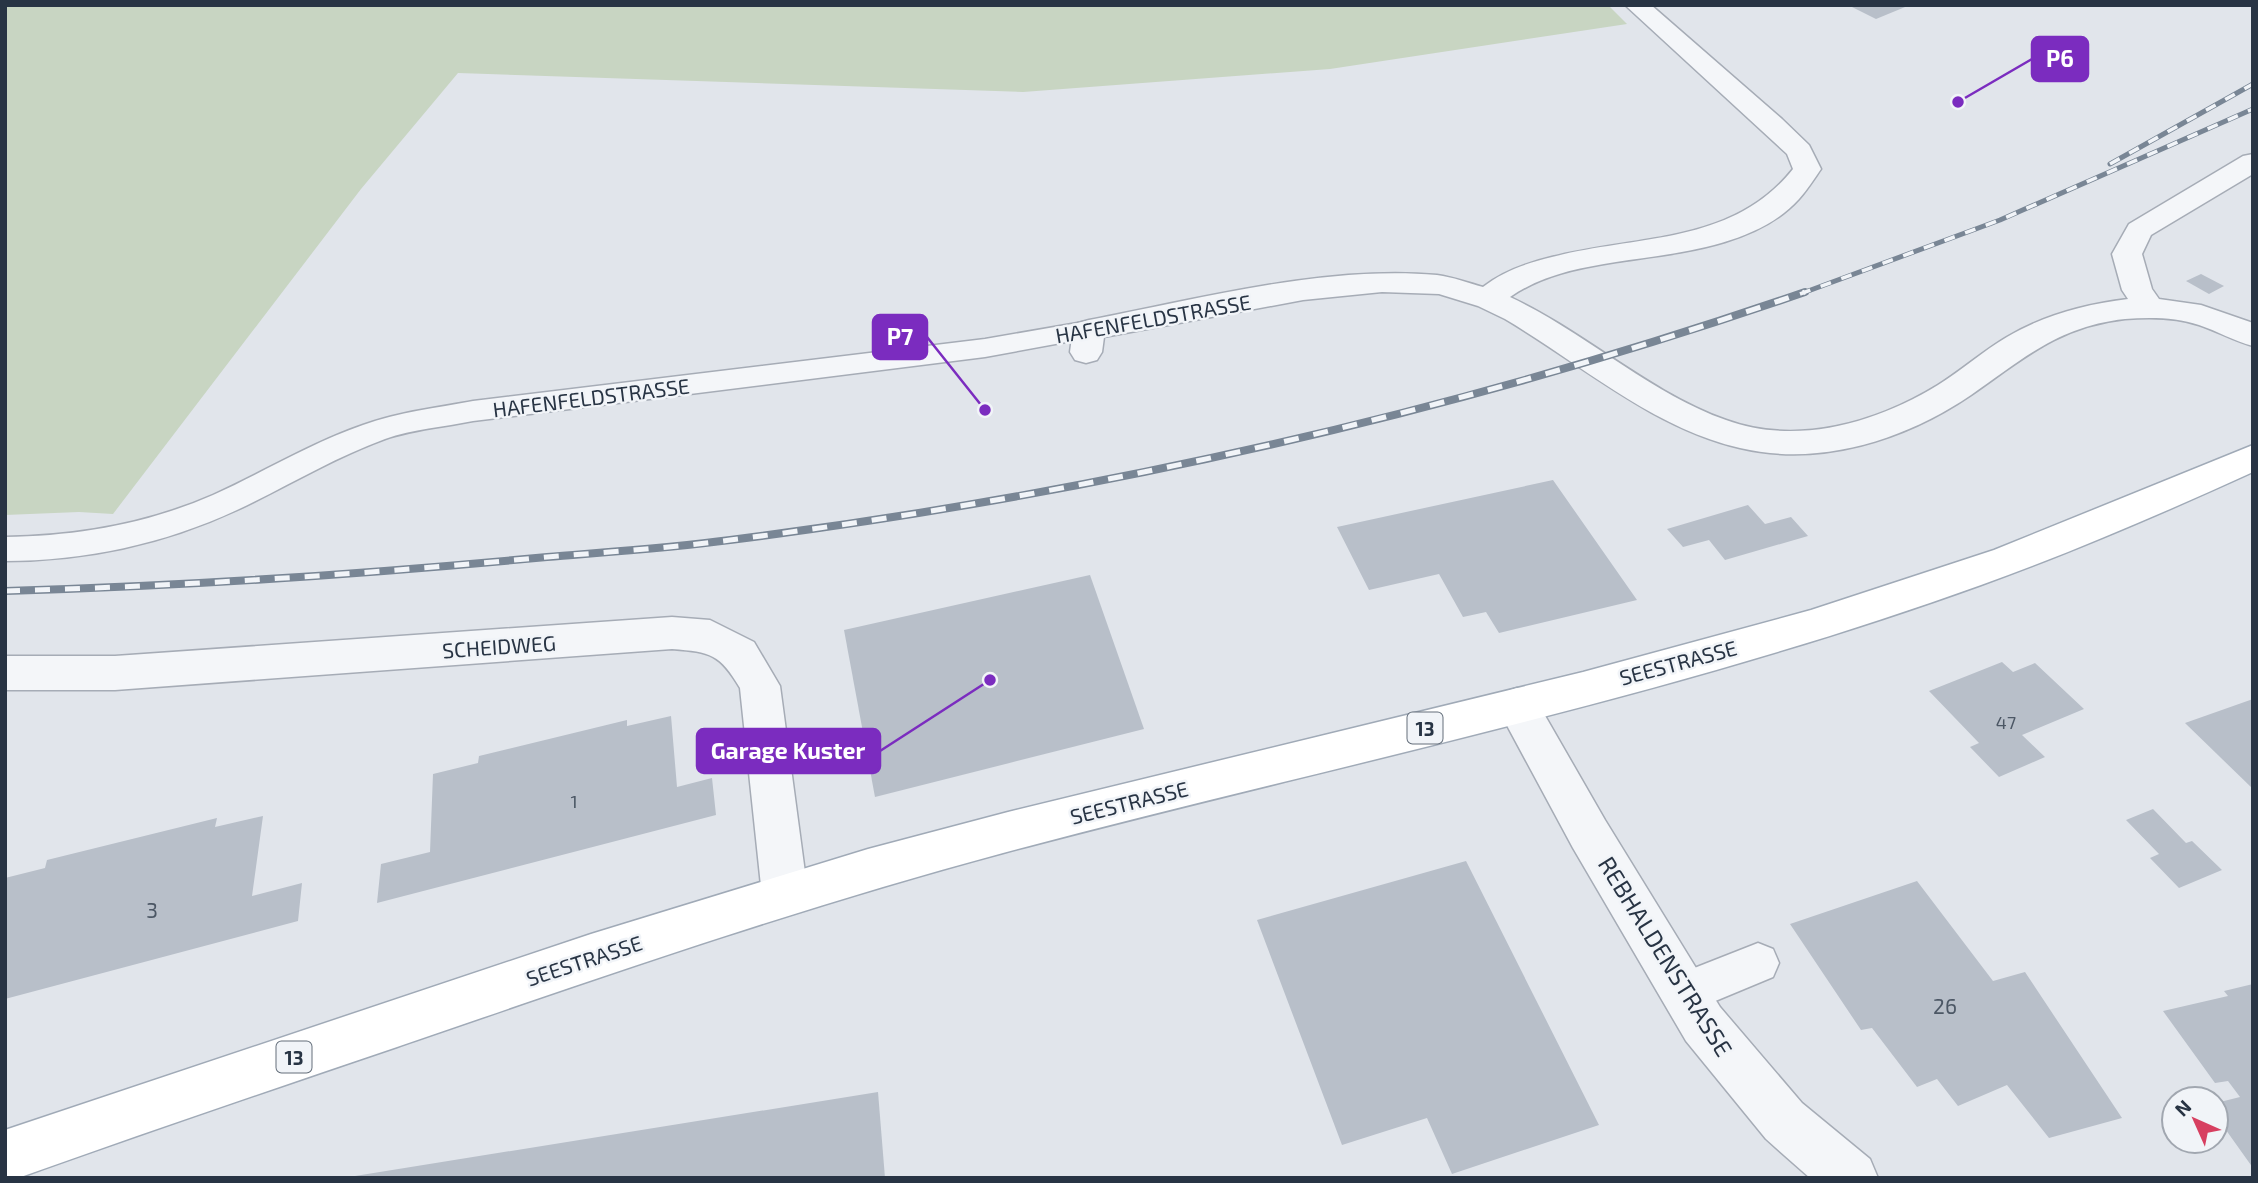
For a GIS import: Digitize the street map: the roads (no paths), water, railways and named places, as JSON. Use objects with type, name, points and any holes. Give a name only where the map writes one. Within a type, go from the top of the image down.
[{"type":"main road","name":"SEESTRASSE","points":[[5,1156],[544,973],[785,895],[1003,833],[1517,705],[1773,637],[1926,589],[2133,510],[2253,457]]},
{"type":"street","points":[[1489,299],[1516,279],[1553,265],[1706,236],[1750,221],[1787,197],[1807,169],[1799,150],[1637,5]]},
{"type":"street","points":[[2149,307],[2137,290],[2127,254],[2139,230],[2253,162]]},
{"type":"street","name":"HAFENFELDSTRASSE","points":[[1088,341],[1303,290],[1382,282],[1440,285],[1489,299],[1542,327],[1677,413],[1713,429],[1740,437],[1793,443],[1833,440],[1871,431],[1918,412],[1949,395],[2021,343],[2060,325],[2101,313],[2149,307],[2194,313],[2253,336]]},
{"type":"street","name":"SCHEIDWEG","points":[[5,673],[115,673],[672,633],[710,636],[740,653],[760,686],[785,895]]},
{"type":"street","name":"REBHALDENSTRASSE","points":[[1517,705],[1703,1024],[1784,1121],[1851,1178]]},
{"type":"lane","name":"HAFENFELDSTRASSE","points":[[5,549],[41,550],[136,534],[222,504],[312,457],[398,425],[473,411],[607,394],[985,348],[1088,341]]},
{"type":"lane","points":[[1684,993],[1758,963]]},
{"type":"railway","points":[[2110,164],[2253,84]]},
{"type":"railway","points":[[1800,294],[2000,220],[2253,109]]},
{"type":"railway","points":[[5,591],[276,578],[662,548],[867,521],[1003,499],[1274,444],[1409,411],[1542,375],[1805,292]]},
{"type":"place","name":"P6","points":[[1958,102]]},
{"type":"place","name":"P7","points":[[985,410]]},
{"type":"place","name":"Garage Kuster","points":[[990,680]]}]
